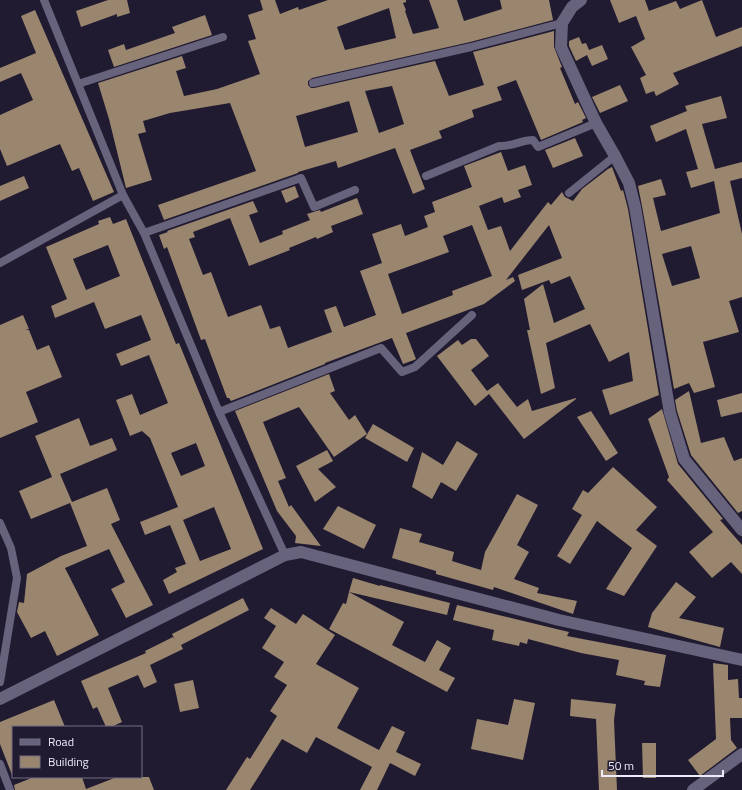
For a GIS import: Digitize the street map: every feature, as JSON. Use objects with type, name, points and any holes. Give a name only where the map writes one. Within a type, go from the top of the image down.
[{"type":"street","points":[[581,0],[572,7],[562,24],[561,47],[596,123],[629,183],[635,208],[670,413],[684,459],[742,530]]},
{"type":"street","points":[[0,699],[285,555],[301,552],[559,620],[742,660]]},
{"type":"street","points":[[693,790],[742,754]]},
{"type":"lane","points":[[44,0],[123,195],[144,233],[219,412],[285,555]]},
{"type":"lane","points":[[312,83],[562,24]]},
{"type":"lane","points":[[78,84],[223,37]]},
{"type":"lane","points":[[426,176],[499,146],[506,146],[527,140],[533,140],[538,147],[596,123]]},
{"type":"lane","points":[[569,193],[615,156]]},
{"type":"lane","points":[[144,233],[301,178],[314,206],[355,190]]},
{"type":"lane","points":[[0,263],[123,195]]},
{"type":"lane","points":[[219,412],[381,348],[402,372],[415,367],[472,315]]},
{"type":"lane","points":[[0,523],[11,548],[17,578],[0,682]]},
{"type":"lane","points":[[0,764],[10,790]]},
{"type":"building","points":[[108,0],[127,0],[130,13],[117,17],[117,14],[81,27],[76,11]]},
{"type":"building","points":[[260,0],[275,0],[280,14],[298,7],[299,10],[328,0],[406,0],[406,2],[403,3],[413,34],[439,28],[429,0],[457,0],[464,21],[502,9],[500,0],[549,0],[553,20],[470,42],[312,78],[308,81],[308,85],[311,88],[314,88],[435,61],[449,96],[484,85],[473,52],[554,31],[554,47],[562,67],[560,68],[575,104],[578,102],[586,118],[582,120],[583,122],[541,140],[516,80],[497,87],[502,100],[472,110],[474,117],[439,131],[442,138],[410,150],[425,189],[413,194],[395,148],[338,168],[336,161],[298,172],[164,220],[158,205],[256,171],[230,103],[170,113],[143,121],[146,132],[138,134],[152,180],[126,188],[109,119],[98,83],[182,56],[186,68],[176,71],[184,96],[217,89],[260,74],[248,41],[256,39],[248,15],[263,10]],"holes":[[[389,8],[396,38],[345,50],[337,27]],[[392,86],[404,124],[379,133],[365,91]],[[349,101],[358,132],[305,147],[296,116]]]},
{"type":"building","points":[[610,0],[645,0],[649,11],[676,1],[680,9],[702,0],[716,37],[742,27],[742,46],[673,73],[679,84],[656,96],[654,91],[646,94],[640,78],[646,75],[631,47],[645,39],[636,16],[619,23]]},
{"type":"building","points":[[35,10],[114,192],[93,201],[79,168],[72,171],[60,144],[7,166],[0,149],[0,115],[33,100],[21,73],[0,82],[0,68],[36,53],[21,16]]},
{"type":"building","points":[[205,15],[212,35],[114,67],[108,50],[124,44],[126,50],[175,33],[172,27]]},
{"type":"building","points":[[579,37],[582,44],[586,43],[589,50],[602,45],[608,59],[592,66],[587,55],[576,61],[569,46],[569,41]]},
{"type":"building","points":[[620,85],[628,101],[600,113],[592,97]]},
{"type":"building","points":[[721,96],[727,118],[702,124],[715,169],[742,162],[742,178],[730,181],[742,234],[742,297],[729,301],[739,332],[703,342],[715,387],[694,393],[689,383],[674,389],[638,186],[661,179],[666,195],[653,198],[661,231],[720,213],[714,181],[691,188],[686,172],[698,169],[686,129],[656,142],[650,126],[687,111],[685,106]],"holes":[[[691,246],[700,278],[672,286],[662,254]]]},
{"type":"building","points":[[575,138],[583,156],[553,168],[545,150]]},
{"type":"building","points":[[501,152],[508,171],[525,165],[532,185],[518,190],[521,197],[504,203],[502,197],[479,206],[488,230],[501,226],[510,251],[548,202],[551,205],[562,192],[565,197],[573,201],[582,189],[612,167],[621,191],[623,190],[628,209],[659,395],[610,415],[602,390],[633,381],[629,352],[609,362],[590,324],[546,343],[555,388],[541,394],[527,330],[530,330],[524,299],[543,284],[554,323],[585,309],[570,276],[551,284],[549,280],[522,290],[518,275],[562,258],[549,225],[506,280],[513,277],[515,281],[484,304],[406,333],[416,359],[403,364],[392,338],[231,401],[227,398],[205,339],[201,340],[167,247],[164,249],[159,235],[253,201],[258,212],[249,215],[260,243],[283,234],[282,231],[310,220],[307,214],[320,210],[321,212],[357,198],[363,214],[331,226],[333,232],[317,239],[316,237],[289,248],[290,250],[249,266],[230,218],[193,232],[195,237],[189,239],[203,275],[211,272],[228,317],[261,305],[270,329],[280,326],[288,348],[332,332],[324,310],[336,306],[344,327],[376,315],[360,271],[382,263],[372,234],[401,224],[405,236],[428,227],[424,216],[435,212],[432,202],[472,187],[464,166]],"holes":[[[472,225],[492,276],[452,291],[453,295],[402,314],[388,274],[449,252],[443,236]]]},
{"type":"building","points":[[24,176],[29,188],[0,201],[0,186]]},
{"type":"building","points":[[295,186],[299,197],[286,203],[281,191]]},
{"type":"building","points":[[110,217],[113,224],[126,219],[176,344],[179,343],[263,549],[169,594],[163,580],[177,572],[175,568],[186,564],[170,525],[145,535],[140,522],[178,507],[150,438],[142,431],[130,436],[116,400],[132,394],[140,415],[168,403],[149,355],[121,366],[116,354],[151,340],[141,315],[105,329],[94,302],[55,318],[51,306],[67,299],[46,247],[99,224],[98,221]],"holes":[[[108,245],[120,276],[86,290],[73,259]],[[196,443],[205,466],[181,476],[171,453]],[[214,507],[231,549],[200,561],[183,520]]]},
{"type":"building","points":[[23,315],[29,329],[25,330],[29,330],[37,350],[49,345],[62,377],[26,392],[38,422],[0,438],[0,325]]},
{"type":"building","points":[[471,339],[476,339],[489,356],[471,370],[487,391],[498,383],[517,407],[528,399],[532,411],[576,399],[524,439],[489,394],[475,406],[437,356],[458,340],[462,345]]},
{"type":"building","points":[[329,374],[335,391],[330,393],[349,420],[355,415],[367,434],[334,457],[299,407],[263,422],[286,478],[278,481],[289,507],[291,505],[321,546],[295,543],[296,536],[277,511],[235,411]]},
{"type":"building","points":[[689,391],[701,443],[724,437],[734,461],[742,458],[742,511],[738,513],[691,455],[675,400]]},
{"type":"building","points":[[742,393],[742,412],[721,417],[717,400]]},
{"type":"building","points":[[662,409],[678,464],[723,519],[720,520],[742,545],[742,574],[731,562],[712,578],[689,552],[713,532],[667,480],[669,477],[648,419]]},
{"type":"building","points":[[591,411],[618,453],[606,461],[577,417]]},
{"type":"building","points":[[79,418],[90,446],[112,438],[117,450],[60,474],[72,502],[107,488],[120,520],[111,524],[153,605],[126,618],[111,589],[125,582],[109,549],[65,568],[99,635],[57,656],[45,631],[31,638],[17,612],[19,602],[24,603],[27,574],[61,556],[87,546],[70,503],[31,519],[19,491],[52,477],[35,436]]},
{"type":"building","points":[[373,424],[414,448],[407,462],[365,438]]},
{"type":"building","points":[[457,441],[478,454],[456,491],[441,482],[432,499],[412,487],[422,452],[443,465]]},
{"type":"building","points":[[327,450],[333,461],[318,469],[336,487],[315,502],[296,466]]},
{"type":"building","points":[[613,467],[657,507],[636,530],[657,546],[624,596],[606,589],[632,548],[597,521],[570,564],[557,556],[582,515],[572,509],[583,490],[588,493]]},
{"type":"building","points":[[517,494],[538,505],[517,545],[529,552],[514,579],[539,588],[537,593],[577,601],[573,614],[494,587],[493,590],[436,574],[436,571],[392,558],[400,528],[422,534],[419,542],[454,552],[452,561],[481,570],[485,552]]},
{"type":"building","points":[[338,506],[376,525],[364,549],[323,529]]},
{"type":"building","points":[[353,578],[450,603],[447,615],[349,592]]},
{"type":"building","points":[[676,582],[696,597],[679,618],[724,628],[720,647],[648,627],[652,613]]},
{"type":"building","points":[[349,592],[404,622],[392,645],[425,662],[437,640],[451,648],[439,670],[455,678],[447,692],[329,629],[343,603],[346,604]]},
{"type":"building","points":[[243,598],[249,610],[181,645],[183,649],[150,665],[157,682],[144,688],[138,675],[108,688],[122,722],[113,726],[106,726],[97,707],[93,709],[81,681],[146,653],[145,651],[173,637],[175,640],[172,634]]},
{"type":"building","points":[[457,605],[569,632],[567,636],[666,655],[660,687],[644,685],[645,681],[616,675],[619,660],[581,653],[528,639],[527,644],[520,642],[519,646],[492,640],[494,630],[453,620]]},
{"type":"building","points":[[271,608],[296,624],[303,614],[335,635],[316,664],[359,688],[337,728],[379,750],[392,726],[405,732],[396,752],[421,764],[415,776],[390,763],[377,790],[360,790],[372,767],[316,737],[307,753],[282,739],[250,790],[226,790],[247,757],[250,759],[277,716],[270,711],[287,685],[274,677],[284,662],[262,648],[276,626],[264,618]]},
{"type":"building","points":[[713,663],[728,665],[728,680],[738,679],[739,698],[742,698],[742,718],[730,718],[731,740],[737,748],[700,776],[688,760],[716,739]]},
{"type":"building","points":[[193,680],[199,708],[180,712],[174,684]]},
{"type":"building","points":[[514,699],[535,703],[523,760],[471,749],[477,719],[508,725]]},
{"type":"building","points":[[571,699],[616,704],[614,720],[617,790],[599,790],[596,719],[570,716]]},
{"type":"building","points":[[54,700],[65,726],[12,726],[12,775],[0,744],[0,722]]},
{"type":"building","points":[[642,743],[656,743],[656,778],[643,778]]},
{"type":"building","points":[[149,777],[154,790],[15,790],[14,785],[32,778],[82,778],[86,789],[114,778]]}]
